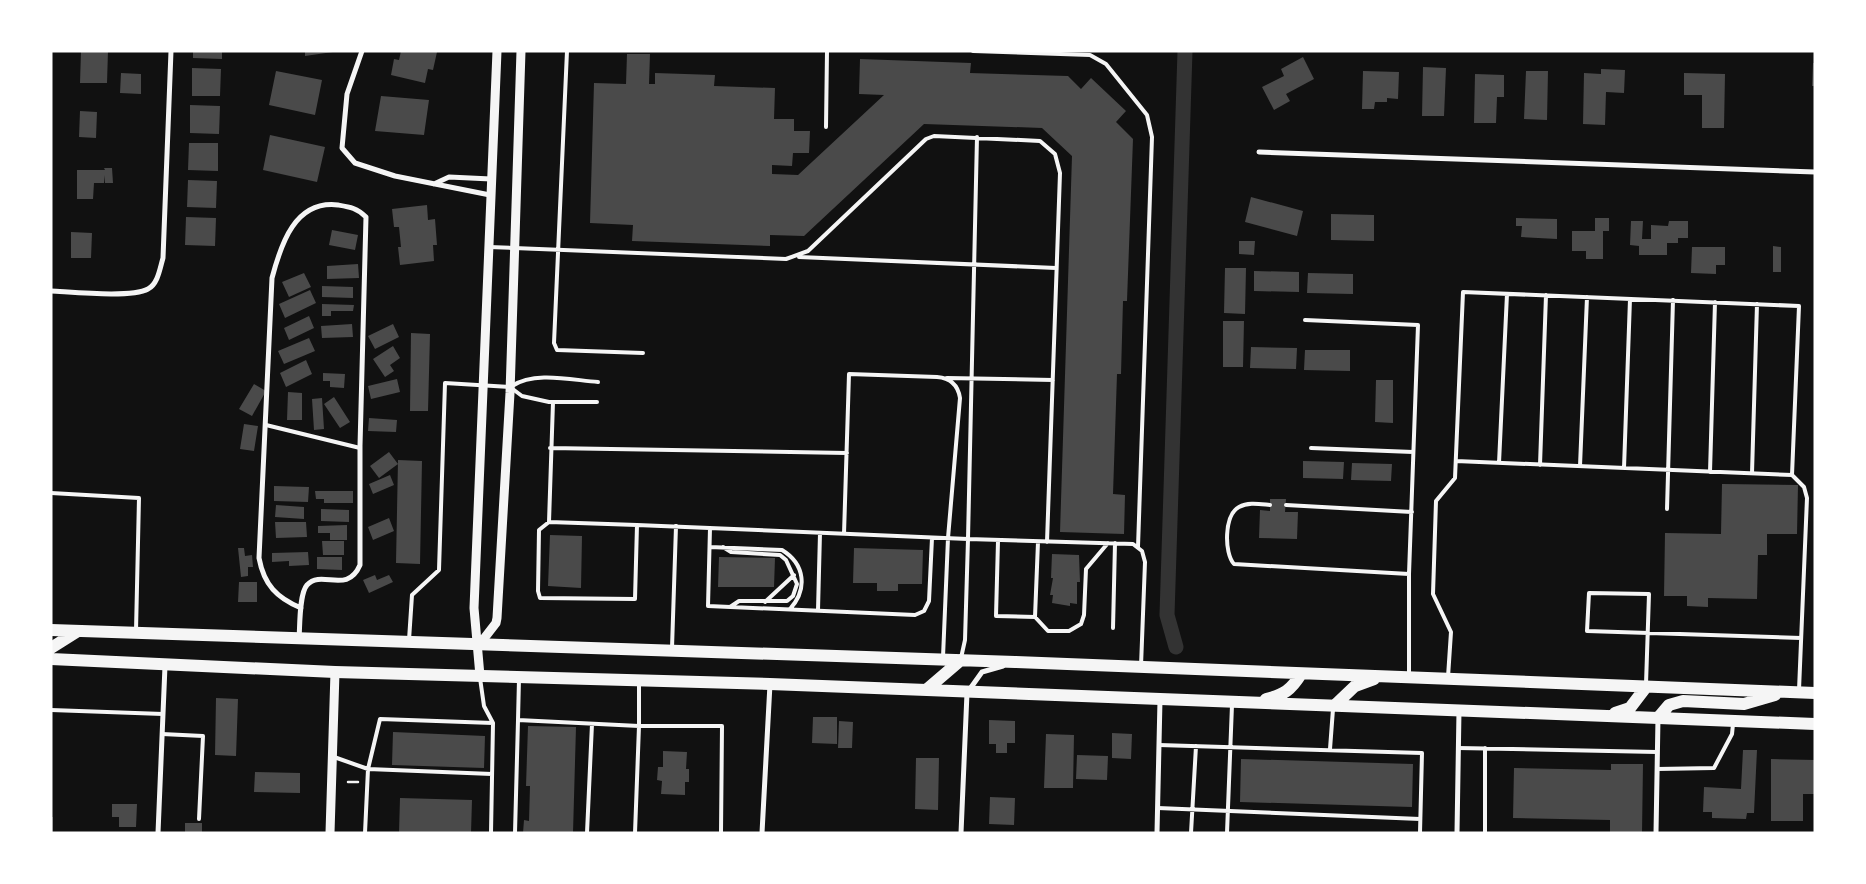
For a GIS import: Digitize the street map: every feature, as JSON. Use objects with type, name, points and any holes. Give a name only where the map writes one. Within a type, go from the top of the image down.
[{"type":"main road","points":[[51,630],[943,659],[1815,693]]},
{"type":"main road","points":[[51,648],[78,631]]},
{"type":"main road","points":[[51,659],[165,666],[770,684],[1815,724]]},
{"type":"main road","points":[[926,690],[961,660]]},
{"type":"main road","points":[[1251,703],[1281,696],[1292,689],[1301,674]]},
{"type":"main road","points":[[1334,706],[1355,686],[1378,677]]},
{"type":"main road","points":[[1603,716],[1630,708],[1646,686]]},
{"type":"main road","points":[[1658,718],[1669,705],[1683,701],[1744,704],[1793,692]]},
{"type":"street","points":[[51,291],[136,294],[150,288],[157,278],[163,258],[171,51]]},
{"type":"street","points":[[362,51],[347,94],[342,148],[355,163],[395,176],[490,195]]},
{"type":"street","points":[[480,676],[479,645],[474,608],[487,247],[497,51]]},
{"type":"street","points":[[479,645],[496,623],[510,387],[521,51]]},
{"type":"street","points":[[1259,152],[1815,172]]},
{"type":"street","points":[[434,184],[449,177],[491,179]]},
{"type":"street","points":[[299,639],[302,608],[303,595],[307,586],[315,581],[347,580],[356,575],[360,566],[360,448],[366,217],[359,210],[328,204],[310,209],[293,224],[280,249],[272,278],[260,563],[264,578],[276,594],[302,608]]},
{"type":"street","points":[[961,833],[967,693],[982,672],[1015,662]]},
{"type":"street","points":[[158,833],[165,666]]},
{"type":"street","points":[[330,833],[335,672]]},
{"type":"street","points":[[762,833],[770,684]]},
{"type":"street","points":[[1157,833],[1160,700]]},
{"type":"street","points":[[1457,833],[1459,711]]},
{"type":"street","points":[[1656,833],[1658,718]]},
{"type":"lane","points":[[567,51],[554,343],[557,350],[643,353]]},
{"type":"lane","points":[[826,127],[827,51]]},
{"type":"lane","points":[[973,51],[1081,55],[1098,59],[1147,115],[1151,125],[1152,146],[1138,547]]},
{"type":"lane","points":[[798,257],[808,251],[918,144],[934,136],[1030,139],[1048,146],[1055,154],[1060,173],[1047,542]]},
{"type":"lane","points":[[961,660],[965,640],[977,138]]},
{"type":"lane","points":[[487,247],[1056,268]]},
{"type":"lane","points":[[1448,679],[1450,632],[1433,594],[1436,501],[1455,478],[1463,292],[1799,306],[1792,475]]},
{"type":"lane","points":[[1499,463],[1507,294]]},
{"type":"lane","points":[[1540,465],[1546,295]]},
{"type":"lane","points":[[1580,466],[1587,297]]},
{"type":"lane","points":[[1624,468],[1630,299]]},
{"type":"lane","points":[[1666,509],[1673,300]]},
{"type":"lane","points":[[1710,472],[1715,302]]},
{"type":"lane","points":[[1752,473],[1757,304]]},
{"type":"lane","points":[[1305,320],[1418,325],[1410,574],[1409,678]]},
{"type":"lane","points":[[844,534],[849,374],[1052,380]]},
{"type":"lane","points":[[409,642],[412,595],[439,570],[445,383],[510,387],[522,380],[548,378],[598,382]]},
{"type":"lane","points":[[943,659],[948,538],[960,398],[956,385],[944,378]]},
{"type":"lane","points":[[510,387],[522,396],[553,402],[597,402]]},
{"type":"lane","points":[[549,522],[553,402]]},
{"type":"lane","points":[[266,425],[360,448]]},
{"type":"lane","points":[[550,448],[847,453]]},
{"type":"lane","points":[[1311,448],[1414,452]]},
{"type":"lane","points":[[1456,461],[1792,475],[1804,487],[1807,498],[1801,638],[1793,692]]},
{"type":"lane","points":[[51,493],[139,498],[136,633]]},
{"type":"lane","points":[[1270,505],[1250,504],[1238,507],[1232,513],[1227,547],[1230,560],[1234,564],[1410,574]]},
{"type":"lane","points":[[1286,506],[1412,512]]},
{"type":"lane","points":[[637,524],[635,600],[540,598],[538,591],[539,530],[549,522],[637,524],[1038,542],[1133,544],[1142,551],[1145,562],[1141,668]]},
{"type":"lane","points":[[672,651],[676,526]]},
{"type":"lane","points":[[710,528],[708,606],[730,607],[914,615],[927,606],[932,538]]},
{"type":"lane","points":[[818,610],[820,533]]},
{"type":"lane","points":[[998,540],[996,616],[1035,617]]},
{"type":"lane","points":[[1038,542],[1035,617],[1048,631],[1069,631],[1078,628],[1084,615],[1086,569],[1108,543]]},
{"type":"lane","points":[[1113,628],[1115,544]]},
{"type":"lane","points":[[710,547],[782,550],[790,555],[803,583],[798,600],[790,609]]},
{"type":"lane","points":[[723,547],[731,552],[780,555],[786,560],[797,584],[793,596],[783,602],[739,601],[730,607]]},
{"type":"lane","points":[[765,602],[794,575]]},
{"type":"lane","points":[[1646,686],[1648,633],[1649,594],[1588,593],[1587,631],[1648,633],[1801,638]]},
{"type":"lane","points":[[480,676],[484,706],[493,723],[491,833]]},
{"type":"lane","points":[[515,833],[519,676]]},
{"type":"lane","points":[[635,833],[639,680]]},
{"type":"lane","points":[[1227,833],[1232,702]]},
{"type":"lane","points":[[1330,749],[1334,706]]},
{"type":"lane","points":[[51,710],[163,714]]},
{"type":"lane","points":[[366,833],[368,769],[380,719],[493,723]]},
{"type":"lane","points":[[518,720],[639,726],[722,726],[721,833]]},
{"type":"lane","points":[[1657,768],[1714,768],[1732,734],[1733,721]]},
{"type":"lane","points":[[587,833],[592,724]]},
{"type":"lane","points":[[162,734],[203,736],[199,819]]},
{"type":"lane","points":[[1159,745],[1422,753],[1420,833]]},
{"type":"lane","points":[[1191,833],[1196,746]]},
{"type":"lane","points":[[1458,748],[1657,752]]},
{"type":"lane","points":[[1485,748],[1485,833]]},
{"type":"lane","points":[[332,757],[368,769],[492,774]]},
{"type":"lane","points":[[1158,808],[1420,819]]},
{"type":"path","points":[[348,782],[358,782]]},
{"type":"building","points":[[81,51],[108,51],[107,83],[80,83]]},
{"type":"building","points":[[193,51],[222,51],[222,59],[193,58]]},
{"type":"building","points":[[305,51],[333,51],[333,52],[305,56]]},
{"type":"building","points":[[401,51],[437,52],[433,70],[428,69],[425,83],[391,75],[394,59],[399,60]]},
{"type":"building","points":[[627,54],[650,54],[649,84],[655,84],[655,73],[715,75],[714,86],[775,88],[774,119],[794,119],[794,131],[810,131],[809,153],[793,153],[792,166],[772,165],[772,174],[798,175],[884,95],[859,94],[860,59],[971,63],[970,73],[1068,76],[1081,89],[1091,78],[1126,111],[1116,122],[1133,139],[1127,301],[1123,301],[1121,374],[1117,374],[1113,494],[1125,495],[1124,534],[1060,532],[1072,156],[1042,128],[924,124],[804,236],[770,235],[770,246],[632,241],[633,225],[590,223],[594,83],[626,84]]},
{"type":"building","points":[[1303,57],[1314,79],[1286,94],[1290,101],[1274,110],[1262,87],[1284,76],[1281,69]]},
{"type":"building","points":[[1813,63],[1815,63],[1815,86],[1812,86]]},
{"type":"building","points":[[1423,67],[1446,68],[1444,116],[1422,116]]},
{"type":"building","points":[[192,68],[221,69],[220,96],[192,96]]},
{"type":"building","points":[[1601,69],[1625,70],[1624,93],[1606,92],[1605,125],[1583,124],[1584,73],[1601,74]]},
{"type":"building","points":[[276,71],[322,80],[315,115],[269,105]]},
{"type":"building","points":[[1363,71],[1399,72],[1398,99],[1387,98],[1387,102],[1375,102],[1374,109],[1362,109]]},
{"type":"building","points":[[1526,71],[1548,71],[1547,120],[1524,119]]},
{"type":"building","points":[[121,73],[141,74],[141,94],[120,93]]},
{"type":"building","points":[[1684,73],[1725,74],[1724,128],[1702,128],[1702,95],[1684,95]]},
{"type":"building","points":[[1475,74],[1504,75],[1504,97],[1497,97],[1496,123],[1474,123]]},
{"type":"building","points":[[381,96],[429,100],[424,135],[375,131]]},
{"type":"building","points":[[190,105],[220,106],[219,134],[190,133]]},
{"type":"building","points":[[80,111],[97,112],[96,138],[79,137]]},
{"type":"building","points":[[270,135],[325,147],[317,182],[263,170]]},
{"type":"building","points":[[189,143],[218,143],[218,171],[188,170]]},
{"type":"building","points":[[104,168],[112,168],[113,183],[105,183],[104,175],[104,183],[94,183],[93,199],[77,199],[77,170],[105,170]]},
{"type":"building","points":[[188,180],[217,181],[216,208],[187,207]]},
{"type":"building","points":[[1251,197],[1303,211],[1297,236],[1245,222]]},
{"type":"building","points":[[427,205],[428,220],[435,219],[437,245],[433,245],[434,261],[400,265],[398,247],[401,247],[399,227],[394,227],[392,209]]},
{"type":"building","points":[[1331,214],[1374,215],[1374,241],[1331,240]]},
{"type":"building","points":[[186,217],[216,218],[215,246],[185,245]]},
{"type":"building","points":[[1516,218],[1557,219],[1557,239],[1521,237],[1522,226],[1516,226]]},
{"type":"building","points":[[1595,218],[1609,218],[1609,231],[1603,231],[1603,259],[1586,259],[1586,251],[1572,251],[1572,231],[1595,231]]},
{"type":"building","points":[[1631,221],[1643,221],[1642,239],[1651,239],[1651,225],[1668,226],[1669,221],[1688,221],[1688,238],[1678,238],[1678,243],[1667,243],[1667,255],[1639,255],[1639,246],[1630,245]]},
{"type":"building","points":[[332,230],[358,235],[355,250],[329,245]]},
{"type":"building","points":[[71,232],[92,233],[91,258],[71,258]]},
{"type":"building","points":[[1239,241],[1255,241],[1254,255],[1239,254]]},
{"type":"building","points":[[1773,246],[1781,247],[1781,272],[1773,272]]},
{"type":"building","points":[[1692,247],[1725,247],[1725,265],[1716,265],[1716,274],[1691,273]]},
{"type":"building","points":[[358,264],[359,278],[327,279],[327,266]]},
{"type":"building","points":[[1225,268],[1246,268],[1245,314],[1224,313]]},
{"type":"building","points":[[1254,271],[1299,272],[1299,292],[1254,291]]},
{"type":"building","points":[[304,273],[311,287],[289,297],[282,282]]},
{"type":"building","points":[[1308,273],[1353,274],[1353,294],[1307,293]]},
{"type":"building","points":[[322,286],[353,287],[353,298],[322,297]]},
{"type":"building","points":[[310,290],[316,303],[285,318],[279,304]]},
{"type":"building","points":[[322,304],[354,305],[353,311],[331,311],[331,316],[322,316]]},
{"type":"building","points":[[309,316],[314,328],[289,340],[284,328]]},
{"type":"building","points":[[1223,321],[1244,321],[1243,367],[1223,367]]},
{"type":"building","points":[[352,324],[353,337],[322,338],[321,326]]},
{"type":"building","points":[[393,324],[399,337],[375,349],[368,336]]},
{"type":"building","points":[[411,333],[430,334],[428,411],[410,411]]},
{"type":"building","points":[[309,338],[315,351],[284,364],[278,351]]},
{"type":"building","points":[[393,346],[400,358],[390,365],[394,371],[385,377],[373,359]]},
{"type":"building","points":[[1251,347],[1297,348],[1296,369],[1250,368]]},
{"type":"building","points":[[1305,350],[1350,350],[1350,371],[1304,370]]},
{"type":"building","points":[[306,360],[312,374],[286,387],[280,373]]},
{"type":"building","points":[[323,373],[345,374],[344,388],[330,387],[330,381],[323,381]]},
{"type":"building","points":[[397,379],[400,392],[371,399],[368,386]]},
{"type":"building","points":[[1376,380],[1393,380],[1393,423],[1375,422]]},
{"type":"building","points":[[254,384],[266,391],[252,416],[239,409]]},
{"type":"building","points":[[288,392],[302,393],[302,420],[287,420]]},
{"type":"building","points":[[334,397],[350,422],[340,428],[324,404]]},
{"type":"building","points":[[322,398],[324,429],[314,430],[312,399]]},
{"type":"building","points":[[369,418],[397,420],[396,432],[368,431]]},
{"type":"building","points":[[244,424],[258,426],[254,451],[240,449]]},
{"type":"building","points":[[389,452],[398,464],[379,478],[370,466]]},
{"type":"building","points":[[398,460],[422,461],[420,564],[396,563]]},
{"type":"building","points":[[1303,461],[1344,462],[1343,479],[1303,478]]},
{"type":"building","points":[[1352,463],[1392,464],[1391,481],[1351,480]]},
{"type":"building","points":[[390,475],[394,485],[373,494],[369,484]]},
{"type":"building","points":[[1722,484],[1798,485],[1797,534],[1767,534],[1767,555],[1758,555],[1757,599],[1708,598],[1708,607],[1687,606],[1687,596],[1664,596],[1665,533],[1721,534]]},
{"type":"building","points":[[274,486],[309,487],[308,502],[274,501]]},
{"type":"building","points":[[315,491],[353,491],[353,503],[324,503],[324,499],[316,499]]},
{"type":"building","points":[[1270,499],[1286,499],[1285,512],[1298,512],[1297,539],[1259,538],[1260,510],[1270,511]]},
{"type":"building","points":[[276,505],[304,507],[304,519],[275,517]]},
{"type":"building","points":[[321,509],[349,510],[349,522],[321,521]]},
{"type":"building","points":[[389,518],[394,531],[373,540],[368,527]]},
{"type":"building","points":[[275,522],[306,522],[307,537],[276,538]]},
{"type":"building","points":[[347,525],[347,540],[330,540],[330,533],[318,533],[318,526]]},
{"type":"building","points":[[550,535],[582,536],[581,588],[548,586]]},
{"type":"building","points":[[322,541],[344,541],[344,555],[323,555]]},
{"type":"building","points":[[238,548],[244,548],[245,556],[252,555],[253,567],[248,567],[248,576],[241,577]]},
{"type":"building","points":[[854,548],[923,550],[922,584],[898,584],[898,591],[877,591],[877,583],[853,583]]},
{"type":"building","points":[[308,552],[309,565],[289,566],[289,561],[272,562],[272,553]]},
{"type":"building","points":[[1052,554],[1079,555],[1080,582],[1077,582],[1077,604],[1070,603],[1070,606],[1052,603],[1053,595],[1050,595],[1053,578],[1051,578]]},
{"type":"building","points":[[317,557],[342,557],[342,570],[317,569]]},
{"type":"building","points":[[719,557],[775,558],[774,587],[718,587]]},
{"type":"building","points":[[375,575],[377,580],[389,575],[393,582],[369,593],[363,580]]},
{"type":"building","points":[[239,582],[257,582],[257,602],[238,602]]},
{"type":"building","points":[[216,698],[238,699],[236,756],[215,755]]},
{"type":"building","points":[[813,717],[837,717],[837,744],[812,743]]},
{"type":"building","points":[[989,720],[1015,721],[1015,743],[1007,743],[1007,753],[996,753],[996,744],[989,744]]},
{"type":"building","points":[[839,721],[853,722],[852,748],[838,748]]},
{"type":"building","points":[[528,726],[576,727],[573,833],[523,833],[524,820],[529,821],[530,786],[526,786]]},
{"type":"building","points":[[393,732],[485,736],[484,768],[392,765]]},
{"type":"building","points":[[1112,733],[1132,734],[1131,759],[1112,758]]},
{"type":"building","points":[[1046,734],[1074,735],[1073,788],[1044,788]]},
{"type":"building","points":[[1743,750],[1757,750],[1754,813],[1747,813],[1746,819],[1712,818],[1712,812],[1703,812],[1704,787],[1741,789]]},
{"type":"building","points":[[663,751],[687,752],[686,769],[689,769],[689,782],[685,782],[685,795],[661,794],[662,781],[657,780],[658,767],[663,767]]},
{"type":"building","points":[[1077,755],[1108,756],[1107,780],[1076,779]]},
{"type":"building","points":[[916,758],[939,758],[938,810],[915,809]]},
{"type":"building","points":[[1241,759],[1413,764],[1412,807],[1240,802]]},
{"type":"building","points":[[1771,759],[1815,760],[1815,794],[1803,794],[1803,821],[1771,821]]},
{"type":"building","points":[[1611,764],[1643,764],[1642,833],[1610,833],[1610,820],[1513,818],[1514,768],[1611,770]]},
{"type":"building","points":[[255,772],[300,773],[300,793],[254,792]]},
{"type":"building","points":[[990,797],[1015,798],[1014,825],[989,824]]},
{"type":"building","points":[[400,798],[472,800],[471,833],[399,833]]},
{"type":"building","points":[[112,804],[137,804],[136,827],[119,827],[119,817],[112,817]]},
{"type":"building","points":[[51,817],[53,817],[53,833],[51,833]]},
{"type":"building","points":[[185,823],[202,823],[202,833],[185,833]]},
{"type":"waterway","points":[[1176,647],[1167,615],[1185,51]]}]
